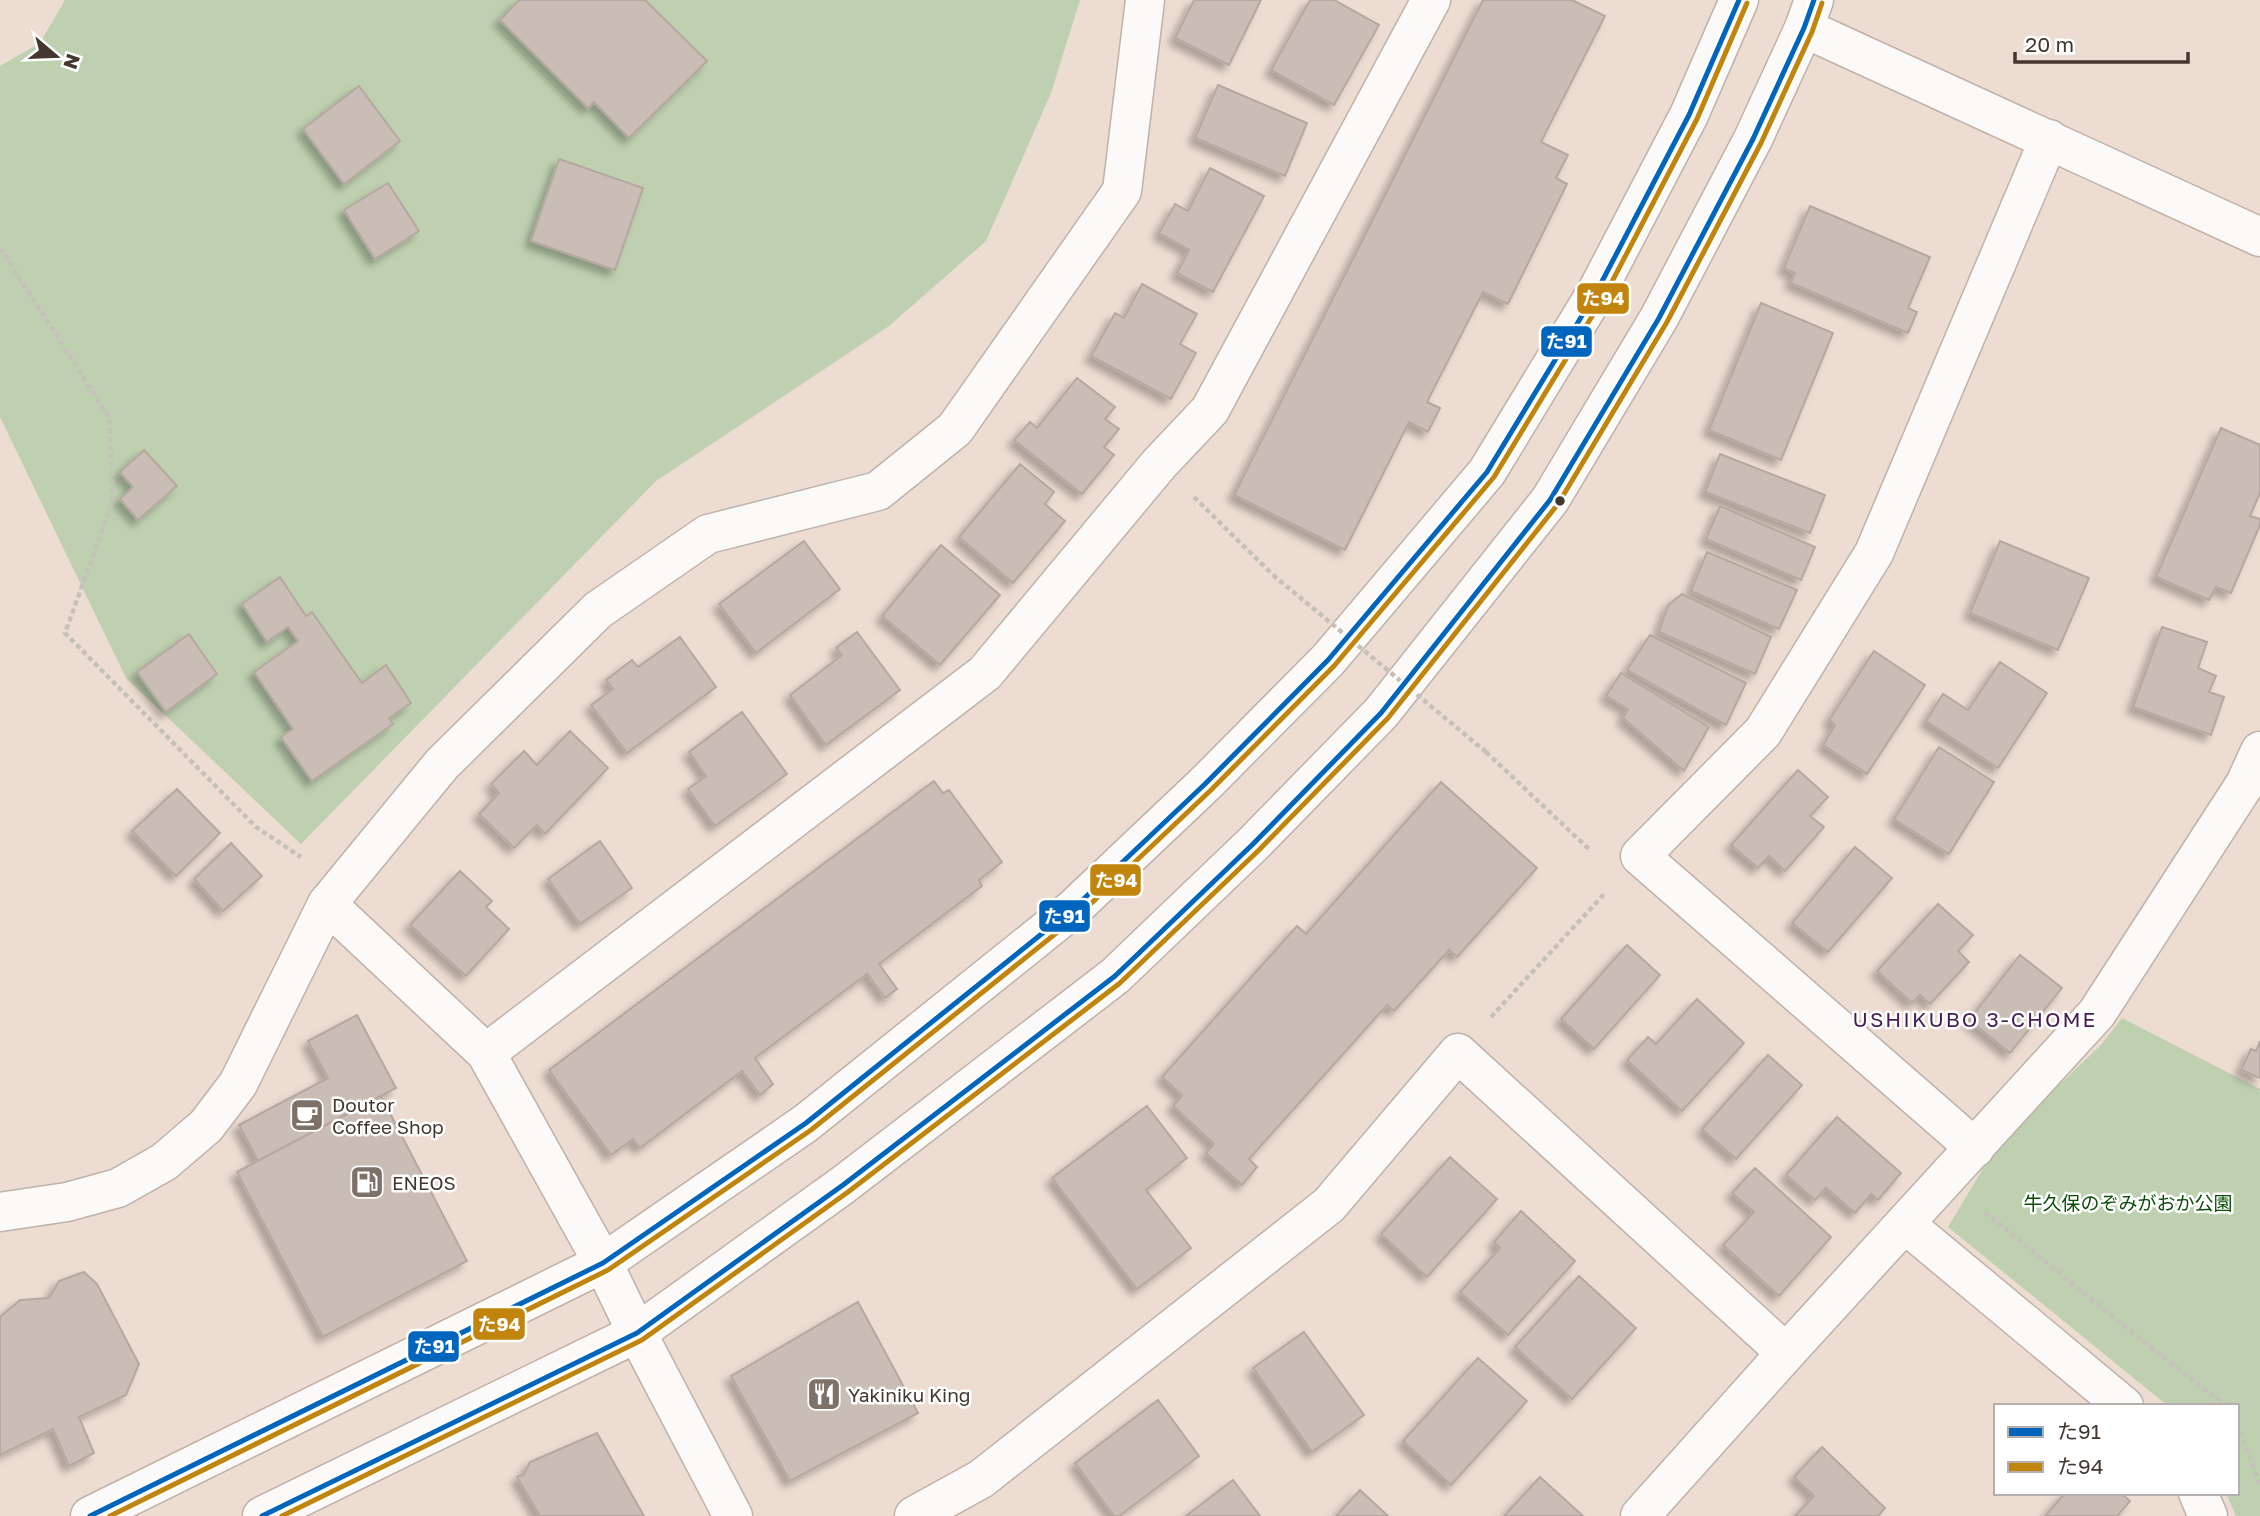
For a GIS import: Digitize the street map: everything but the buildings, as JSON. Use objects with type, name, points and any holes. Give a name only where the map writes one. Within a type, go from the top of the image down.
[{"type":"street","points":[[0,1212],[67,1202],[118,1188],[164,1162],[206,1126],[238,1084],[335,895],[442,764],[598,610],[708,534],[878,491],[955,429],[1122,191],[1145,0]]},
{"type":"street","points":[[486,1054],[985,673],[1159,464],[1210,410],[1431,0]]},
{"type":"street","points":[[90,1516],[603,1263],[806,1123],[1074,908],[1205,784],[1328,660],[1487,472],[1597,291],[1689,115],[1739,0]]},
{"type":"street","points":[[262,1516],[637,1334],[843,1185],[1115,976],[1253,844],[1381,713],[1550,500],[1659,318],[1753,139],[1809,14],[2049,139],[2260,237]]},
{"type":"street","points":[[1975,1148],[1630,867],[1763,732],[1874,553],[2049,139]]},
{"type":"street","points":[[1640,1516],[2097,1013],[2245,784],[2260,751]]},
{"type":"street","points":[[335,895],[486,1054],[603,1263],[637,1334],[733,1516]]},
{"type":"street","points":[[914,1516],[981,1479],[1329,1205],[1458,1053],[1786,1353]]},
{"type":"street","points":[[1905,1224],[2122,1404]]},
{"type":"street","points":[[2199,1495],[2207,1516]]},
{"type":"path","points":[[0,248],[109,417],[113,500],[65,634],[256,827],[335,895]]},
{"type":"path","points":[[1159,464],[1273,575],[1486,752],[1630,867],[1458,1053]]},
{"type":"path","points":[[1985,1212],[2224,1404]]},
{"type":"path","points":[[2239,1429],[2260,1485]]},
{"type":"green space","points":[[65,0],[1080,0],[1051,93],[986,241],[889,326],[656,481],[301,844],[126,678],[0,417],[0,66],[40,43]]},
{"type":"green space","name":"牛久保のぞみがおか公園","points":[[2122,1018],[2260,1089],[2260,1516],[2236,1516],[2227,1495],[2239,1495],[2239,1404],[2166,1404],[1948,1227],[1999,1142],[2101,1045]]},
{"type":"transit line","name":"た91","points":[[90,1516],[603,1263],[806,1123],[1074,908],[1205,784],[1328,660],[1487,472],[1597,291],[1689,115],[1739,0]]},
{"type":"transit line","name":"た91","points":[[262,1516],[637,1333],[843,1185],[1115,976],[1253,844],[1381,713],[1550,500],[1659,318],[1753,139],[1814,0]]},
{"type":"transit line","name":"た94","points":[[110,1516],[608,1270],[811,1130],[1080,914],[1211,790],[1334,666],[1494,477],[1605,295],[1697,119],[1747,3]]},
{"type":"transit line","name":"た94","points":[[282,1516],[642,1340],[848,1192],[1120,983],[1259,850],[1388,718],[1558,504],[1667,322],[1761,143],[1812,32],[1822,3]]},
{"type":"place","name":"Doutor Coffee Shop","points":[[307,1115]]},
{"type":"place","name":"ENEOS","points":[[367,1182]]},
{"type":"place","name":"Yakiniku King","points":[[824,1394]]},
{"type":"district","name":"USHIKUBO 3-CHOME","points":[[1975,1019]]}]
